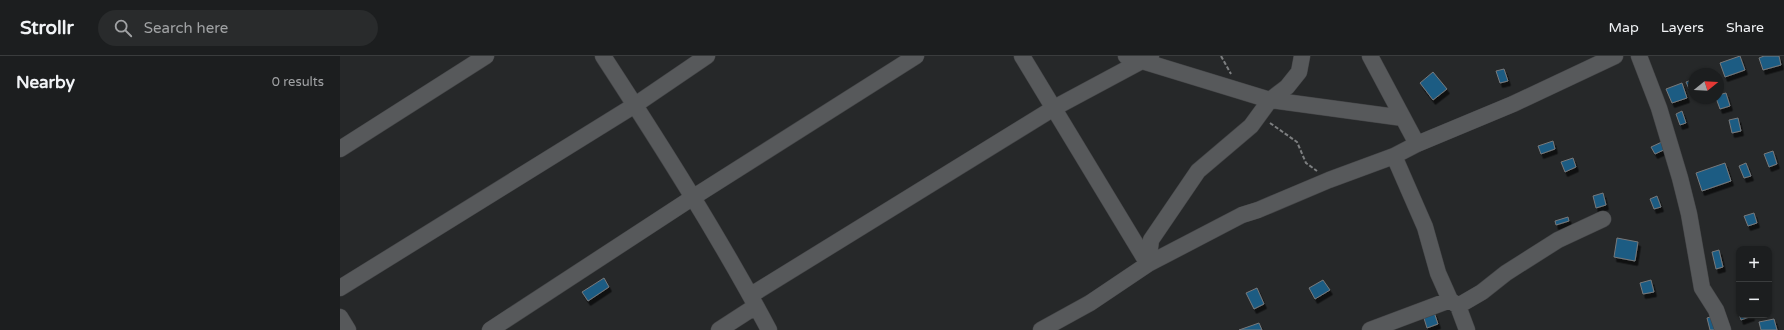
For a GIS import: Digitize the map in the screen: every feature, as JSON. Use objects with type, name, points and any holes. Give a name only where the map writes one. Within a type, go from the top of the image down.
[{"type":"street","points":[[340,149],[486,56]]},
{"type":"street","points":[[603,56],[692,198],[754,301],[769,330]]},
{"type":"street","points":[[340,288],[635,105],[707,56]]},
{"type":"street","points":[[490,330],[692,198],[916,56]]},
{"type":"street","points":[[1022,56],[1148,264]]},
{"type":"street","points":[[1126,56],[1147,59],[1270,100],[1403,118]]},
{"type":"street","points":[[1299,72],[1302,56]]},
{"type":"street","points":[[1148,264],[1151,240],[1198,171],[1251,126],[1270,100],[1287,86],[1312,56]]},
{"type":"street","points":[[1370,56],[1417,144]]},
{"type":"street","points":[[1639,56],[1659,108],[1680,178],[1689,214],[1702,288],[1716,310],[1723,330]]},
{"type":"street","points":[[1040,330],[1090,303],[1148,264],[1242,215],[1394,156],[1417,144],[1512,104],[1609,57]]},
{"type":"street","points":[[719,330],[754,301],[1054,108],[1147,59]]},
{"type":"street","points":[[1394,156],[1425,227],[1438,272],[1467,330]]},
{"type":"street","points":[[1370,330],[1454,303],[1482,292],[1506,273],[1558,240],[1603,219]]},
{"type":"street","points":[[340,318],[348,330]]},
{"type":"path","points":[[1259,115],[1297,142],[1306,163],[1329,180]]},
{"type":"building","points":[[1740,56],[1745,70],[1725,77],[1724,68],[1722,68],[1720,63]]},
{"type":"building","points":[[1764,56],[1779,56],[1781,65],[1763,70],[1759,58]]},
{"type":"building","points":[[1504,69],[1508,81],[1500,83],[1496,71]]},
{"type":"building","points":[[1433,72],[1447,89],[1433,100],[1420,83]]},
{"type":"building","points":[[1682,83],[1687,98],[1672,103],[1666,89]]},
{"type":"building","points":[[1726,93],[1730,106],[1720,109],[1718,104],[1724,104],[1724,94]]},
{"type":"building","points":[[1682,111],[1686,123],[1680,125],[1676,114]]},
{"type":"building","points":[[1738,118],[1741,131],[1732,133],[1729,120]]},
{"type":"building","points":[[1553,141],[1555,149],[1541,154],[1538,146]]},
{"type":"building","points":[[1664,141],[1668,148],[1655,154],[1651,147]]},
{"type":"building","points":[[1773,151],[1777,164],[1769,167],[1764,154]]},
{"type":"building","points":[[1573,158],[1576,167],[1565,172],[1561,162]]},
{"type":"building","points":[[1725,163],[1731,181],[1702,191],[1696,173]]},
{"type":"building","points":[[1746,163],[1751,176],[1744,178],[1739,166]]},
{"type":"building","points":[[1603,193],[1606,205],[1596,208],[1593,196]]},
{"type":"building","points":[[1657,196],[1661,207],[1654,209],[1650,199]]},
{"type":"building","points":[[1754,213],[1757,223],[1748,226],[1744,216]]},
{"type":"building","points":[[1568,217],[1569,221],[1556,225],[1555,221]]},
{"type":"building","points":[[1617,238],[1638,242],[1635,261],[1614,257]]},
{"type":"building","points":[[1719,250],[1723,267],[1716,269],[1712,252]]},
{"type":"building","points":[[604,278],[609,287],[588,301],[582,292]]},
{"type":"building","points":[[1323,280],[1330,290],[1315,299],[1309,288]]},
{"type":"building","points":[[1651,280],[1654,292],[1643,294],[1640,283]]},
{"type":"building","points":[[1257,288],[1264,304],[1254,309],[1246,293]]},
{"type":"building","points":[[1434,312],[1438,324],[1427,328],[1423,315]]},
{"type":"building","points":[[1713,316],[1717,330],[1710,330],[1707,318]]},
{"type":"building","points":[[1774,319],[1777,330],[1761,330],[1759,322]]},
{"type":"building","points":[[1259,323],[1262,330],[1239,330]]}]
